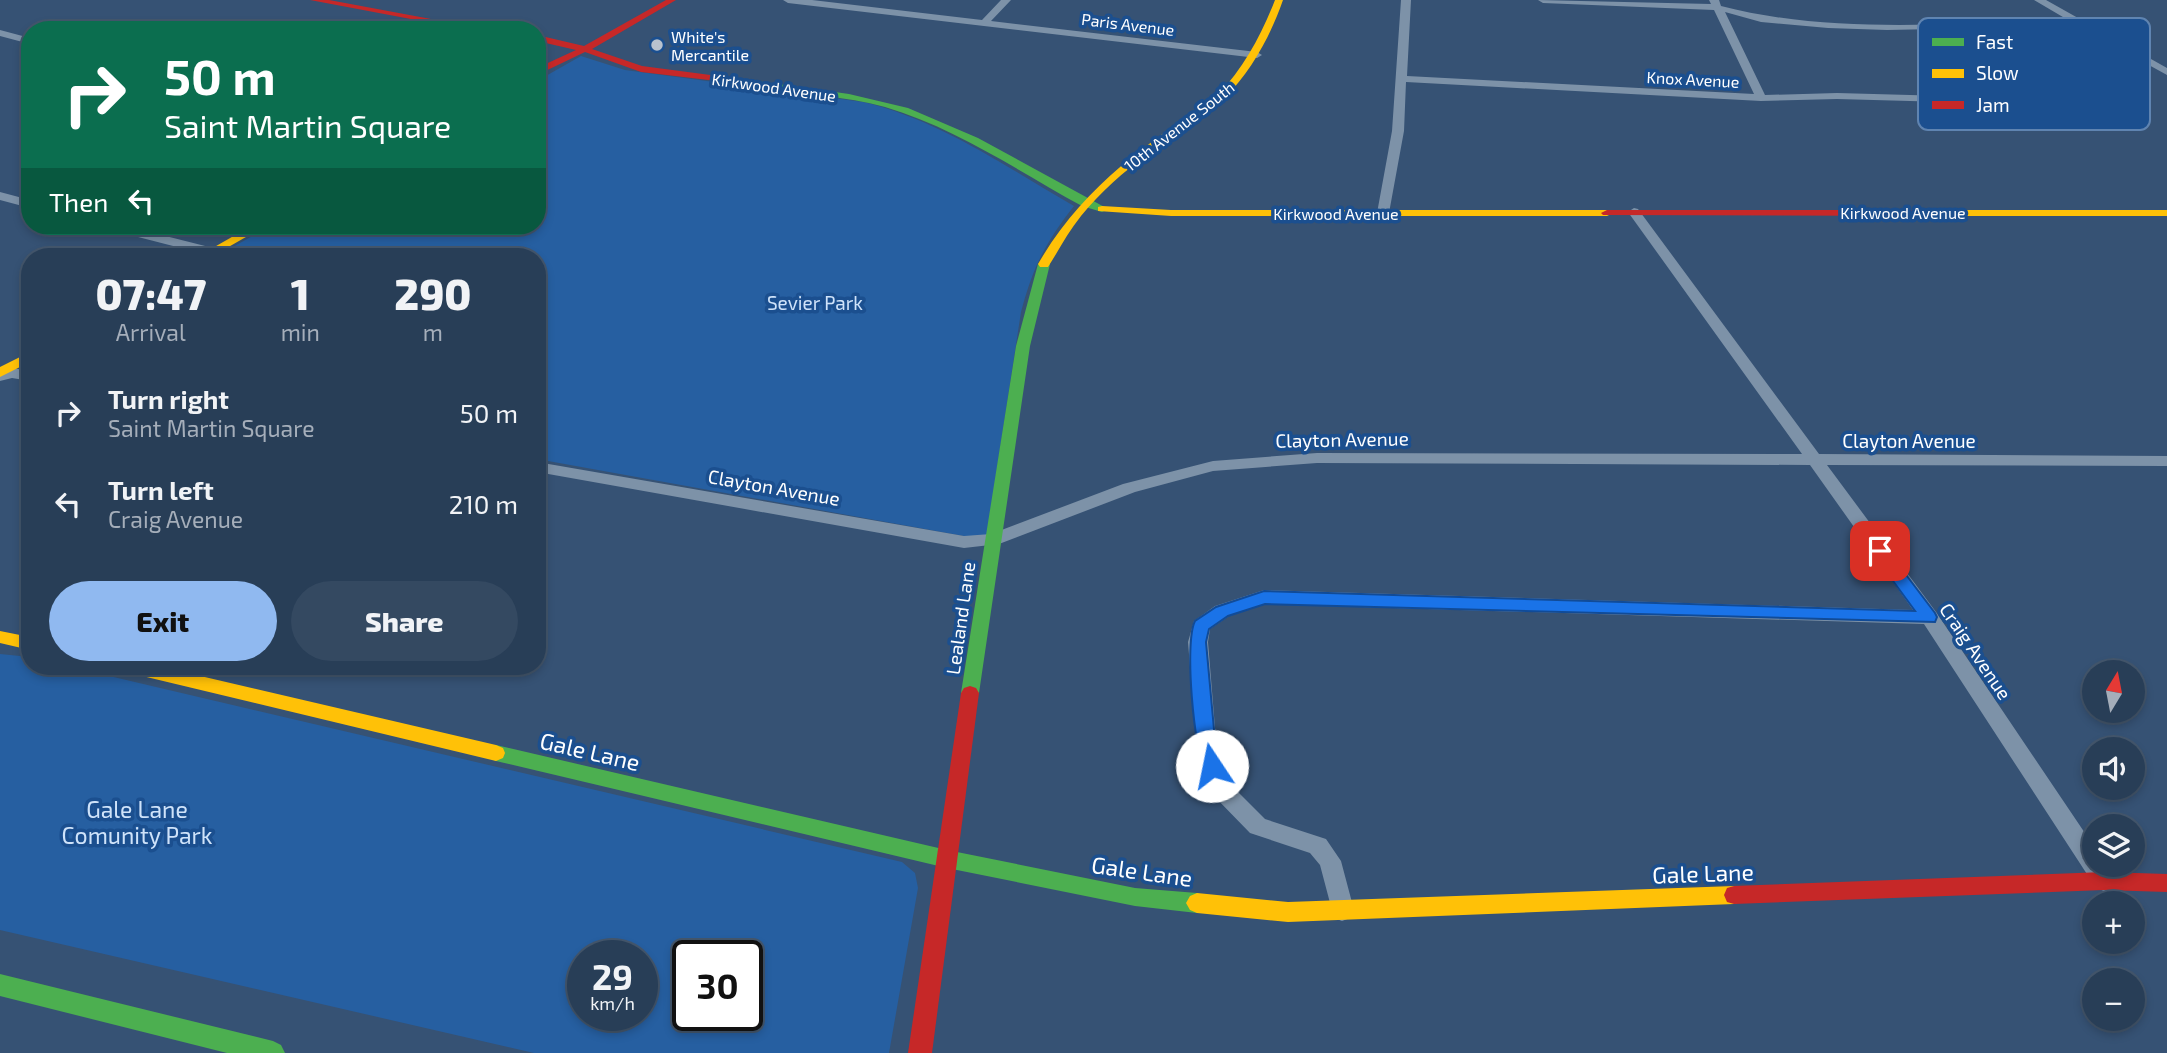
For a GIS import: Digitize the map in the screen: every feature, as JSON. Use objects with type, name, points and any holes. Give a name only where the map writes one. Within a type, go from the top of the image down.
[{"type":"main road","points":[[314,0],[434,21]]},
{"type":"main road","points":[[546,68],[672,0]]},
{"type":"main road","name":"10th Avenue South","points":[[1086,205],[1096,190],[1221,97],[1239,79],[1256,55],[1279,0]]},
{"type":"main road","name":"Kirkwood Avenue","points":[[546,40],[584,49],[641,69],[849,97],[903,109],[944,126],[1086,205],[1126,212],[2167,213]]},
{"type":"main road","name":"Lealand Lane","points":[[920,1053],[993,540],[1026,332],[1038,280],[1055,242],[1086,205]]},
{"type":"main road","points":[[218,248],[242,235]]},
{"type":"main road","points":[[0,374],[21,361]]},
{"type":"main road","points":[[0,638],[21,642]]},
{"type":"main road","name":"Gale Lane","points":[[168,675],[947,859],[1135,897],[1288,912],[2104,881],[2167,883]]},
{"type":"main road","points":[[0,985],[272,1053]]},
{"type":"street","name":"Paris Avenue","points":[[788,0],[1256,55]]},
{"type":"street","points":[[984,23],[1006,0]]},
{"type":"street","points":[[1383,213],[1398,131],[1406,0]]},
{"type":"street","points":[[1543,0],[1715,4],[1761,19],[1828,25],[1918,26]]},
{"type":"street","points":[[2039,0],[2070,18]]},
{"type":"street","points":[[1715,4],[1761,98]]},
{"type":"street","points":[[0,33],[21,39]]},
{"type":"street","points":[[2150,63],[2167,72]]},
{"type":"street","name":"Knox Avenue","points":[[1401,79],[1761,98],[1837,96],[1918,98]]},
{"type":"street","points":[[0,197],[21,202]]},
{"type":"street","name":"Craig Avenue","points":[[1634,212],[1929,617],[2104,881]]},
{"type":"street","points":[[143,235],[187,248]]},
{"type":"street","points":[[0,374],[21,374]]},
{"type":"street","name":"Clayton Avenue","points":[[546,469],[964,542],[993,540],[1129,488],[1213,466],[1317,458],[2167,461]]},
{"type":"street","points":[[1342,910],[1330,861],[1318,846],[1258,826],[1221,789],[1206,740],[1198,642],[1201,626],[1222,611],[1264,597],[1929,617]]},
{"type":"green space","name":"Sevier Park","points":[[581,56],[625,70],[863,102],[919,120],[946,133],[1074,206],[1041,256],[1021,312],[986,540],[546,461],[546,248],[231,248],[254,235],[546,235],[546,76]]},
{"type":"green space","name":"Gale Lane Comunity Park","points":[[0,654],[21,656],[21,675],[105,675],[902,862],[915,873],[918,888],[889,1053],[534,1053],[0,930]]},
{"type":"traffic: fast","points":[[756,84],[849,97],[904,110],[951,129],[1086,204],[1102,209]]},
{"type":"traffic: fast","points":[[970,693],[1023,346],[1044,264]]},
{"type":"traffic: fast","points":[[496,753],[947,859],[1135,897],[1197,903]]},
{"type":"traffic: fast","points":[[0,985],[273,1053]]},
{"type":"traffic: slow","points":[[1044,264],[1060,237],[1099,190],[1146,151],[1221,97],[1231,86],[1256,52],[1279,0]]},
{"type":"traffic: slow","points":[[1102,209],[1171,213],[1607,213]]},
{"type":"traffic: slow","points":[[1940,213],[2167,213]]},
{"type":"traffic: slow","points":[[219,248],[243,235]]},
{"type":"traffic: slow","points":[[0,373],[21,361]]},
{"type":"traffic: slow","points":[[0,637],[21,642]]},
{"type":"traffic: slow","points":[[168,675],[496,753]]},
{"type":"traffic: slow","points":[[1197,903],[1288,912],[1734,895]]},
{"type":"traffic: jam","points":[[314,0],[434,21]]},
{"type":"traffic: jam","points":[[546,68],[595,44],[672,0]]},
{"type":"traffic: jam","points":[[546,40],[575,46],[641,69],[756,84]]},
{"type":"traffic: jam","points":[[1607,213],[1940,213]]},
{"type":"traffic: jam","points":[[920,1053],[970,693]]},
{"type":"traffic: jam","points":[[1734,895],[2104,881],[2167,883]]},
{"type":"place","name":"White's Mercantile","points":[[657,45]]},
{"type":"route","points":[[1212,766],[1206,740],[1198,642],[1201,626],[1222,611],[1264,597],[1426,604],[1929,617],[1880,551]]}]
